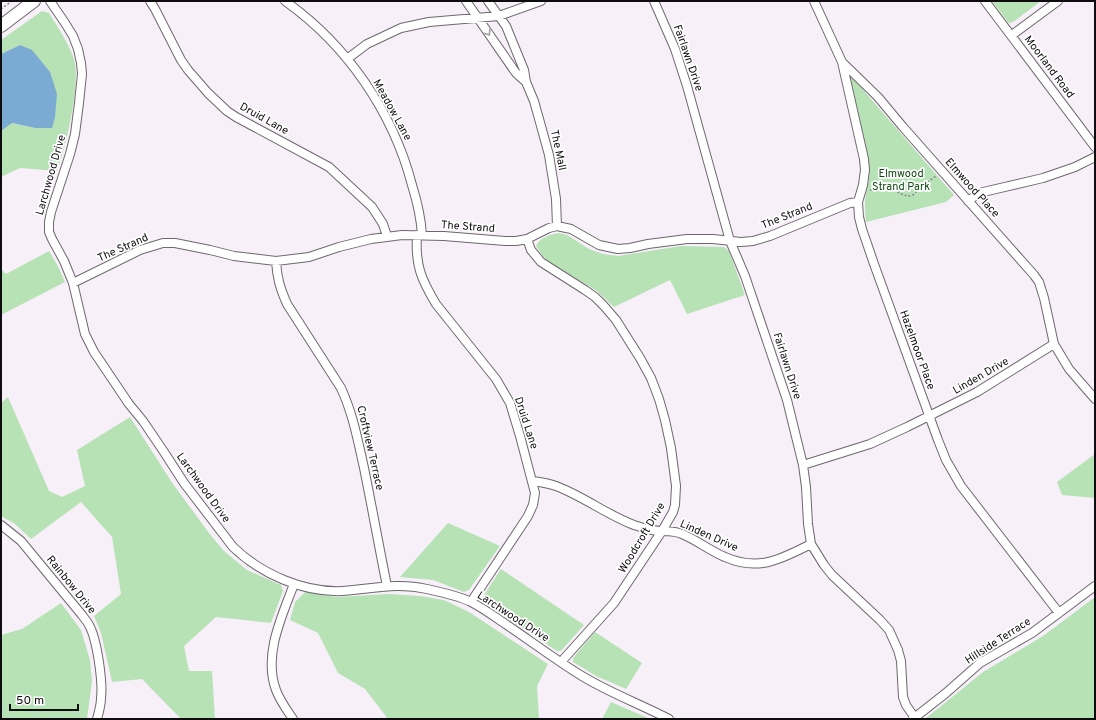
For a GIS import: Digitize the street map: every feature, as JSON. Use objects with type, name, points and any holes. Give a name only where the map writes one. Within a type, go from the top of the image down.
[{"type":"main road","points":[[1,26],[34,1]]},
{"type":"street","name":"Larchwood Drive","points":[[50,1],[73,36],[78,49],[82,74],[75,134],[51,212],[49,232],[64,261],[73,283],[85,334],[94,352],[164,452],[184,484],[233,547],[255,565],[294,584],[318,589],[341,591],[387,586],[403,586],[427,589],[471,602],[598,686],[669,719]]},
{"type":"street","name":"Druid Lane","points":[[150,1],[188,70],[208,94],[236,117],[278,138],[329,167],[372,207],[383,224],[387,236]]},
{"type":"street","name":"Meadow Lane","points":[[285,1],[313,24],[338,48],[369,88],[379,105],[401,149],[409,172],[421,222],[419,235]]},
{"type":"street","name":"The Mall","points":[[466,1],[516,73],[526,82]]},
{"type":"street","name":"The Mall","points":[[488,1],[506,26],[524,70],[526,82],[542,126],[556,199],[557,226]]},
{"type":"street","points":[[347,58],[367,44],[401,28],[430,22],[499,16],[541,1]]},
{"type":"street","name":"Fairlawn Drive","points":[[654,1],[675,49],[687,86],[730,240],[745,276],[787,400],[803,464],[808,524],[812,544],[824,565],[832,575],[889,630],[901,661],[903,697],[914,718]]},
{"type":"street","name":"Elmwood Place","points":[[814,1],[842,62],[878,98],[1039,282],[1054,344],[1069,369],[1095,399]]},
{"type":"street","name":"Moorland Road","points":[[985,1],[1095,147]]},
{"type":"street","points":[[1012,36],[1058,1]]},
{"type":"street","name":"Hazelmoor Place","points":[[842,62],[864,159],[865,170],[862,191],[858,202],[864,236],[938,440],[946,460],[961,486],[1059,613]]},
{"type":"street","points":[[968,201],[979,193],[1043,178],[1075,167],[1095,157]]},
{"type":"street","name":"The Strand","points":[[73,283],[140,250],[163,243],[175,243],[234,256],[276,261],[309,257],[352,244],[387,236],[419,235],[516,241],[527,239],[549,228],[557,226],[571,229],[599,245],[618,249],[687,239],[714,239],[741,242],[754,241],[770,236],[850,203],[858,202]]},
{"type":"street","name":"Druid Lane","points":[[419,235],[416,245],[419,268],[424,283],[436,304],[496,379],[510,403],[535,493],[533,505],[528,516],[471,602]]},
{"type":"street","name":"Woodcroft Drive","points":[[527,239],[531,250],[541,262],[595,297],[611,314],[640,358],[651,378],[665,420],[671,448],[676,486],[673,512],[662,531],[614,603],[561,662]]},
{"type":"street","name":"Croftview Terrace","points":[[276,261],[280,289],[287,304],[341,388],[353,418],[387,586]]},
{"type":"street","name":"Linden Drive","points":[[803,464],[870,444],[907,427],[977,392],[1054,344]]},
{"type":"street","name":"Linden Drive","points":[[532,481],[555,486],[587,500],[611,515],[636,526],[683,534],[725,557],[738,562],[751,564],[775,561],[812,544]]},
{"type":"street","name":"Rainbow Drive","points":[[1,525],[22,541],[89,625],[98,655],[102,696],[96,719]]},
{"type":"street","points":[[294,584],[273,646],[272,659],[273,677],[276,690],[281,701],[294,719]]},
{"type":"street","points":[[1059,613],[1095,586]]},
{"type":"street","name":"Hillside Terrace","points":[[914,718],[946,693],[980,663],[1018,642],[1059,613]]},
{"type":"path","points":[[1,9],[12,1]]},
{"type":"path","points":[[862,191],[878,189],[893,190],[901,195],[912,196],[922,186],[942,172]]},
{"type":"green space","points":[[992,1],[1041,1],[1010,23]]},
{"type":"green space","points":[[42,11],[49,13],[56,24],[71,50],[75,64],[75,90],[66,141],[57,171],[20,168],[1,177],[1,131],[11,123],[35,128],[20,45],[1,54],[1,40]]},
{"type":"green space","name":"Elmwood Strand Park","points":[[850,77],[852,77],[954,195],[946,202],[866,222],[865,199],[870,169]]},
{"type":"green space","points":[[559,233],[567,235],[589,249],[603,254],[618,256],[681,246],[724,247],[729,251],[745,295],[687,314],[670,280],[614,307],[597,291],[549,262],[542,255],[536,246],[540,240]]},
{"type":"green space","points":[[49,251],[65,282],[1,315],[1,269],[6,274]]},
{"type":"green space","points":[[8,397],[49,491],[62,497],[85,486],[77,450],[130,417],[173,484],[224,551],[247,570],[281,585],[283,591],[271,623],[216,617],[184,646],[189,671],[212,671],[215,719],[181,719],[142,679],[112,682],[101,633],[94,616],[121,594],[112,537],[81,502],[31,539],[15,524],[1,516],[1,403]]},
{"type":"green space","points":[[1095,454],[1095,498],[1062,495],[1057,482]]},
{"type":"green space","points":[[448,523],[500,546],[469,590],[464,592],[433,580],[400,577]]},
{"type":"green space","points":[[501,569],[584,625],[561,651],[557,651],[483,602],[482,598]]},
{"type":"green space","points":[[305,592],[336,597],[389,594],[420,596],[444,600],[469,612],[548,664],[537,686],[539,719],[388,719],[365,689],[338,673],[318,633],[290,620],[295,602]]},
{"type":"green space","points":[[1095,597],[1095,719],[925,719],[983,672],[1043,636]]},
{"type":"green space","points":[[61,603],[81,630],[90,660],[92,681],[87,719],[1,719],[1,636],[22,629]]},
{"type":"green space","points":[[595,632],[642,663],[626,689],[596,676],[573,662],[573,658]]},
{"type":"green space","points":[[611,702],[648,718],[650,719],[602,719]]},
{"type":"water","points":[[20,45],[32,50],[50,72],[57,94],[55,117],[52,128],[35,128],[12,123],[1,131],[1,54]]}]
